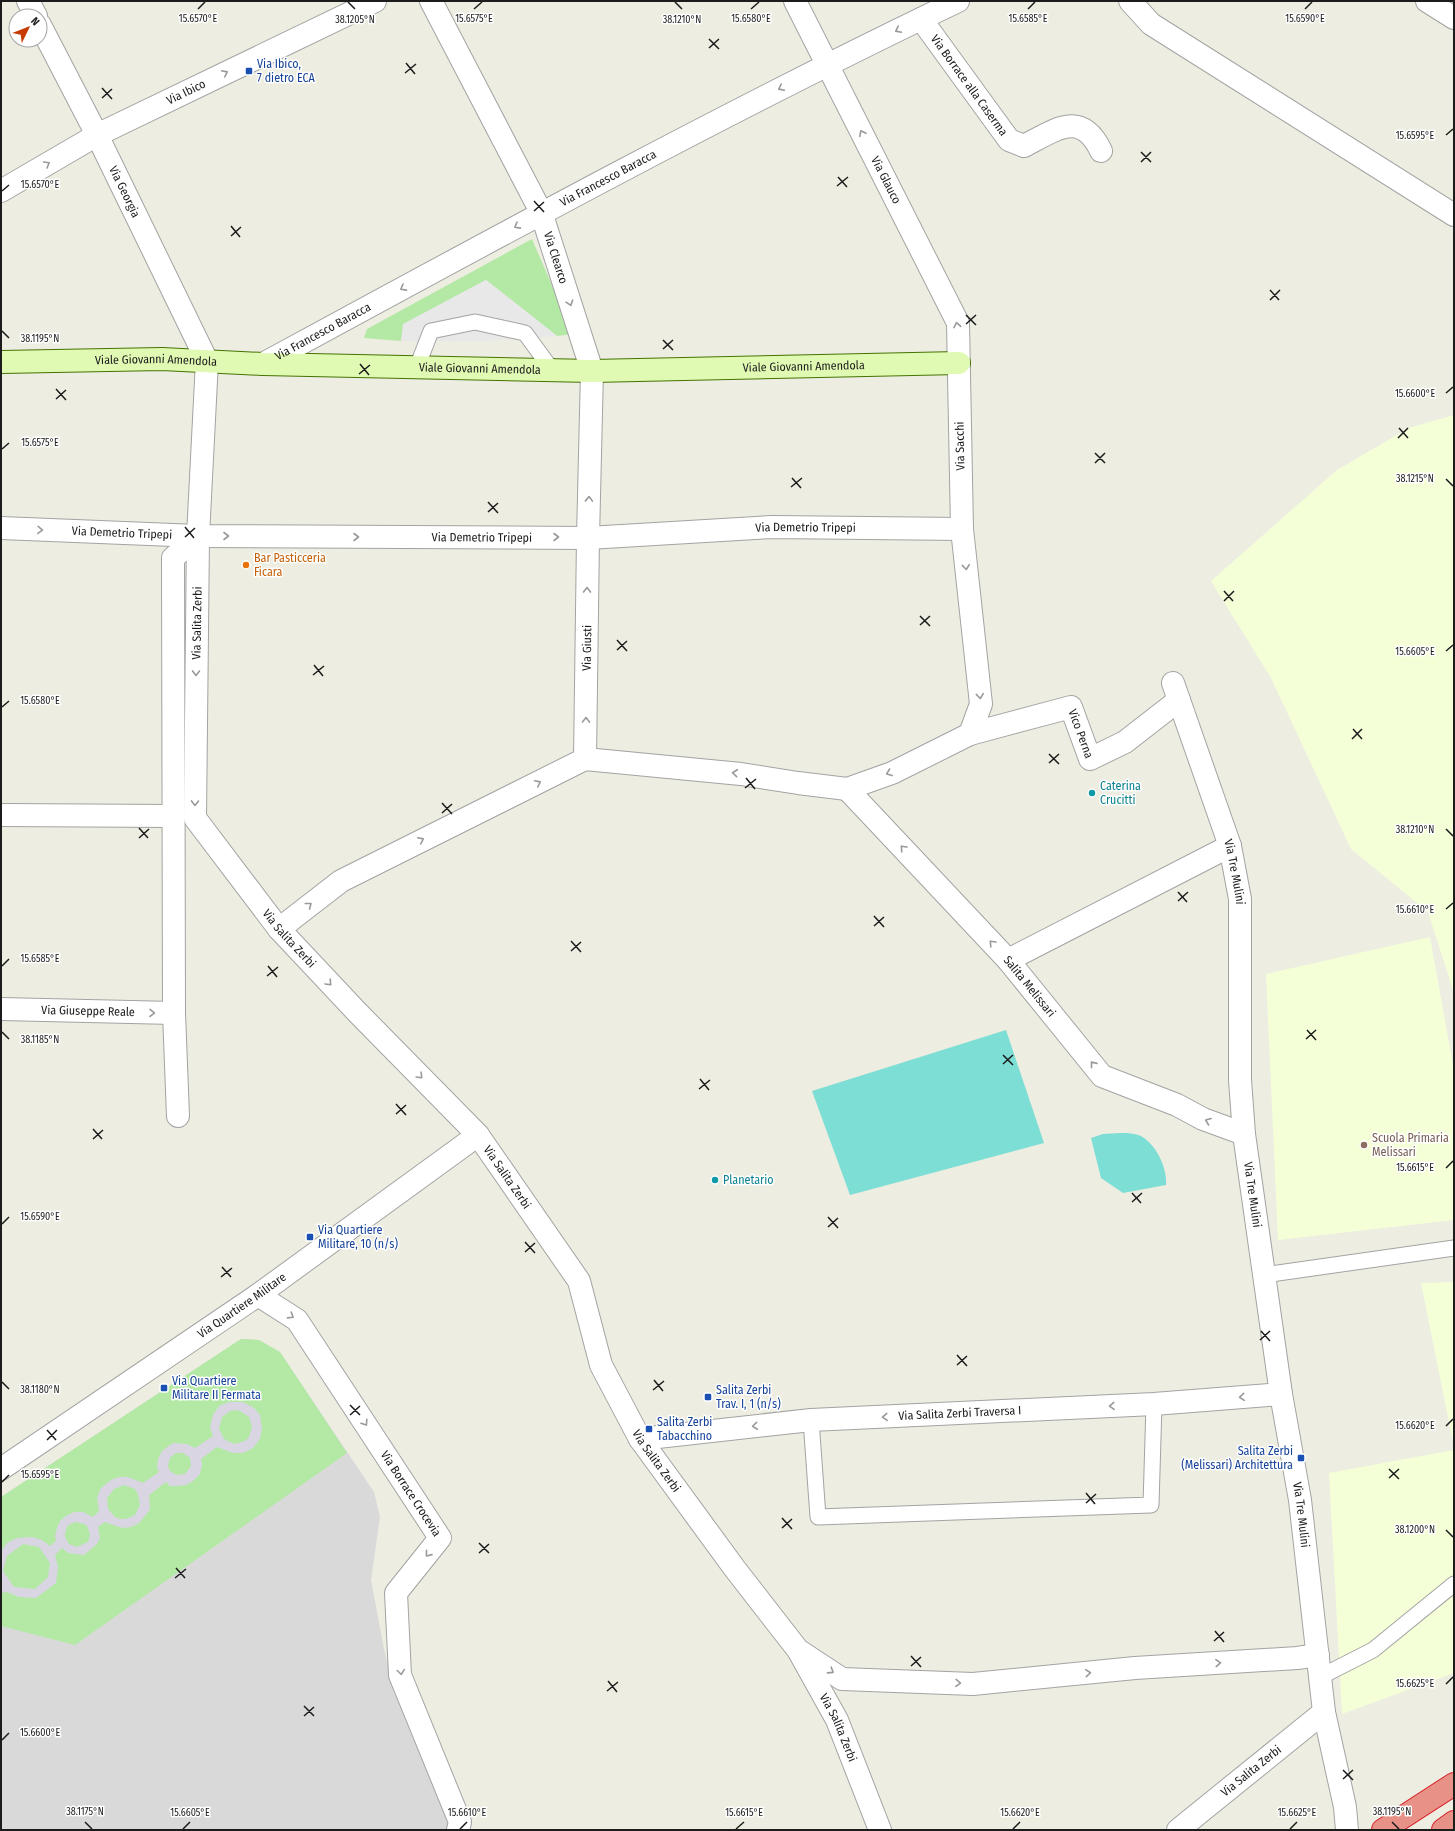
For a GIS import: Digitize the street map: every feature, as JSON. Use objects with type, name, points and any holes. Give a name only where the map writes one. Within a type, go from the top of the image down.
[{"type":"highway","points":[[1386,1828],[1454,1784]]},
{"type":"highway","points":[[1443,1830],[1454,1822]]},
{"type":"street","name":"Via Ibico","points":[[1,191],[97,135],[375,1]]},
{"type":"street","name":"Via Clearco","points":[[431,1],[541,212],[592,371],[588,538]]},
{"type":"street","name":"Via Glauco","points":[[795,1],[958,323],[959,363]]},
{"type":"street","name":"Via Francesco Baracca","points":[[263,364],[541,212],[826,64],[958,1]]},
{"type":"street","points":[[1130,1],[1151,24],[1454,215]]},
{"type":"street","points":[[1427,1],[1454,18]]},
{"type":"street","name":"Via Borrace alla Caserma","points":[[921,19],[1009,140],[1024,146],[1067,125],[1087,130],[1096,139],[1101,151]]},
{"type":"street","name":"Via Georgia","points":[[48,40],[97,135],[207,361]]},
{"type":"street","name":"Viale Giovanni Amendola","points":[[1,362],[162,359],[263,364],[592,371],[959,363]]},
{"type":"street","name":"Via Salita Zerbi","points":[[207,361],[198,536],[195,818],[279,929],[357,1012],[478,1135],[579,1281],[601,1365],[640,1439],[735,1569],[798,1650],[837,1720],[880,1830]]},
{"type":"street","name":"Via Sacchi","points":[[959,363],[962,528],[981,704],[970,734]]},
{"type":"street","name":"Via Demetrio Tripepi","points":[[1,528],[198,536],[588,538],[772,527],[962,528]]},
{"type":"street","points":[[178,1116],[174,1013],[173,558],[198,536]]},
{"type":"street","name":"Via Giusti","points":[[585,759],[588,538]]},
{"type":"street","name":"Vico Perna","points":[[970,734],[1071,707],[1090,759],[1125,742],[1176,692]]},
{"type":"street","name":"Via Tre Mulini","points":[[1176,692],[1230,846],[1240,898],[1240,1080],[1244,1134],[1281,1394],[1300,1500],[1324,1712],[1345,1807],[1347,1830]]},
{"type":"street","points":[[279,929],[340,880],[585,759],[741,774],[847,789],[892,773],[970,734]]},
{"type":"street","name":"Salita Melissari","points":[[847,789],[1008,960],[1102,1076],[1177,1105],[1203,1119],[1244,1134]]},
{"type":"street","points":[[1,815],[173,816]]},
{"type":"street","points":[[1008,960],[1230,846]]},
{"type":"street","name":"Via Giuseppe Reale","points":[[1,1009],[174,1013]]},
{"type":"street","name":"Via Quartiere Militare","points":[[1,1469],[258,1295],[478,1135]]},
{"type":"street","name":"Via Borrace Crocevia","points":[[258,1295],[297,1320],[440,1538],[396,1593],[400,1675],[460,1822],[458,1830]]},
{"type":"street","name":"Via Salita Zerbi Traversa I","points":[[640,1439],[811,1420],[1154,1404],[1281,1394]]},
{"type":"street","points":[[798,1650],[842,1679],[973,1684],[1135,1668],[1297,1658],[1318,1655]]},
{"type":"street","name":"Via Salita Zerbi","points":[[1178,1830],[1324,1712]]},
{"type":"lane","points":[[417,367],[432,331],[475,322],[525,333],[552,370]]},
{"type":"lane","points":[[1264,1275],[1454,1248]]},
{"type":"lane","points":[[811,1420],[818,1516],[1151,1505],[1154,1404]]},
{"type":"lane","points":[[1320,1677],[1373,1650],[1454,1584]]},
{"type":"shaded area","points":[[486,280],[557,336],[486,341],[401,341],[403,324]]},
{"type":"shaded area","points":[[1454,415],[1454,993],[1428,912],[1351,849],[1271,678],[1211,581],[1337,470],[1409,428]]},
{"type":"shaded area","name":"Scuola Primaria Melissari","points":[[1430,937],[1454,1071],[1454,1220],[1278,1240],[1266,974]]},
{"type":"shaded area","points":[[1006,1030],[1044,1143],[850,1195],[812,1091]]},
{"type":"shaded area","points":[[1120,1133],[1138,1135],[1149,1142],[1161,1159],[1165,1172],[1166,1185],[1123,1193],[1101,1178],[1091,1138],[1103,1134]]},
{"type":"shaded area","points":[[1454,1282],[1454,1447],[1421,1283]]},
{"type":"shaded area","points":[[241,1339],[259,1340],[280,1352],[374,1492],[380,1517],[371,1580],[384,1649],[392,1683],[449,1823],[447,1830],[1,1830],[1,1497]]},
{"type":"shaded area","points":[[229,1402],[243,1402],[254,1408],[260,1415],[262,1428],[260,1439],[253,1448],[243,1453],[233,1453],[217,1447],[201,1459],[202,1465],[200,1474],[193,1481],[186,1485],[178,1486],[170,1486],[166,1482],[149,1495],[149,1511],[139,1523],[131,1527],[122,1528],[105,1522],[98,1527],[100,1538],[97,1544],[84,1555],[68,1553],[62,1548],[55,1555],[58,1567],[56,1583],[36,1598],[19,1597],[7,1592],[1,1593],[1,1551],[7,1543],[17,1538],[32,1537],[42,1540],[50,1546],[56,1541],[55,1536],[60,1521],[66,1516],[74,1512],[83,1512],[93,1517],[99,1511],[97,1498],[101,1488],[111,1480],[119,1477],[128,1477],[143,1483],[159,1472],[157,1467],[158,1459],[162,1451],[170,1445],[174,1443],[187,1444],[195,1448],[213,1436],[210,1427],[213,1415],[219,1406]],"holes":[[[230,1411],[240,1411],[249,1417],[252,1427],[249,1437],[245,1441],[234,1444],[224,1439],[219,1429],[222,1417]],[[176,1453],[183,1453],[190,1458],[191,1466],[185,1474],[177,1475],[169,1469],[168,1465],[170,1458]],[[124,1485],[135,1489],[138,1494],[140,1505],[135,1515],[126,1519],[120,1519],[115,1517],[108,1509],[107,1498],[114,1489]],[[76,1522],[87,1526],[90,1534],[88,1542],[77,1547],[69,1544],[65,1537],[68,1525]],[[23,1544],[39,1547],[50,1563],[48,1577],[35,1589],[14,1587],[3,1571],[7,1556]]]},
{"type":"shaded area","points":[[1454,1450],[1454,1673],[1342,1714],[1329,1473]]},
{"type":"green space","points":[[532,239],[573,334],[557,336],[486,280],[404,324],[401,341],[364,338],[367,329]]},
{"type":"green space","points":[[241,1339],[259,1340],[280,1352],[347,1453],[75,1645],[1,1626],[1,1497]]},
{"type":"place","name":"Via Ibico, 7 dietro ECA","points":[[249,71]]},
{"type":"place","name":"Bar Pasticceria Ficara","points":[[246,565]]},
{"type":"place","name":"Caterina Crucitti","points":[[1092,793]]},
{"type":"place","name":"Scuola Primaria Melissari","points":[[1364,1145]]},
{"type":"place","name":"Planetario","points":[[715,1180]]},
{"type":"place","name":"Via Quartiere Militare, 10 (n/s)","points":[[310,1237]]},
{"type":"place","name":"Via Quartiere Militare II Fermata","points":[[164,1388]]},
{"type":"place","name":"Salita Zerbi Trav. I, 1 (n/s)","points":[[708,1397]]},
{"type":"place","name":"Salita Zerbi Tabacchino","points":[[649,1429]]},
{"type":"place","name":"Salita Zerbi (Melissari) Architettura","points":[[1301,1458]]}]
